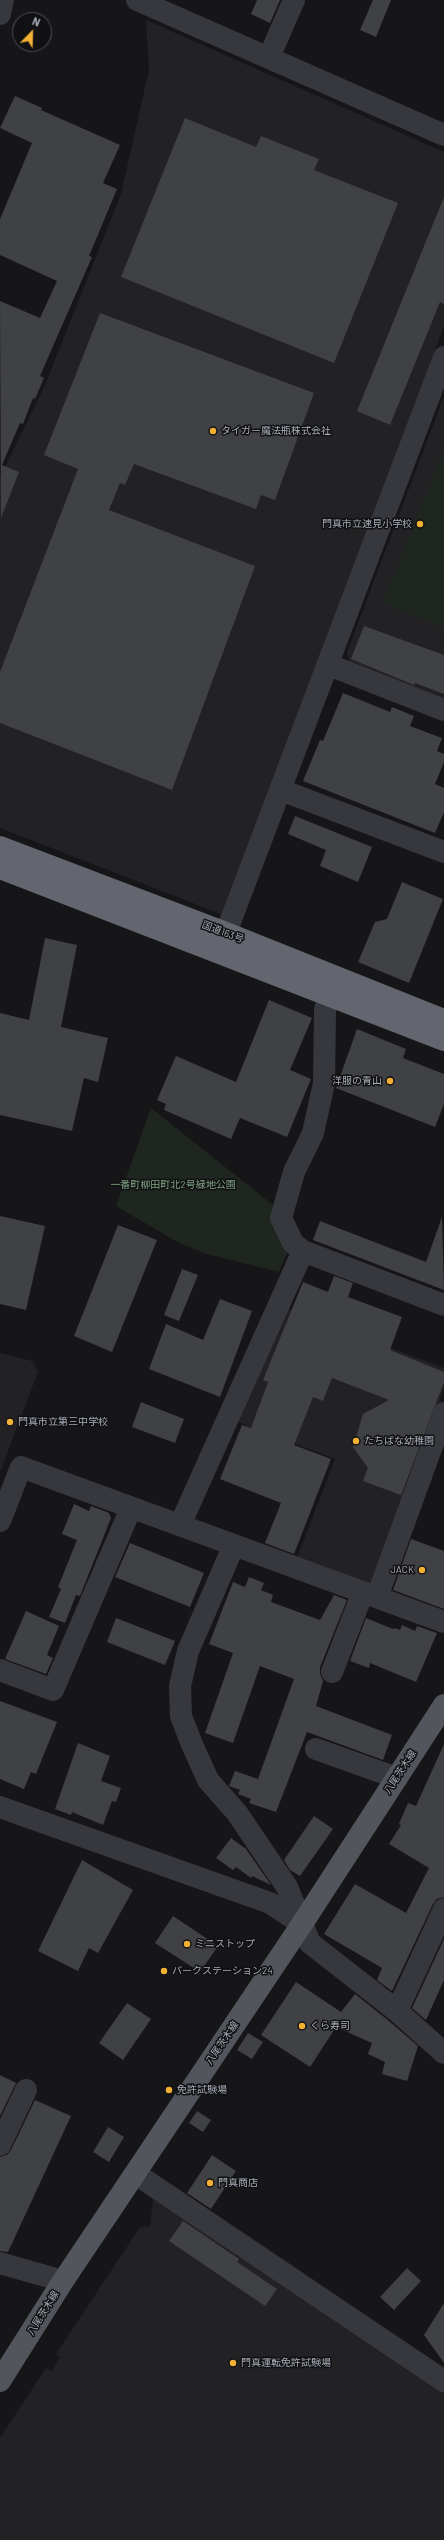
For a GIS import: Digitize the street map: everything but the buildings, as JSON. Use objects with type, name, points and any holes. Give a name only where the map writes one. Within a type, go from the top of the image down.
[{"type":"highway","name":"国道163号","points":[[0,847],[222,943],[329,996],[444,1040]]},
{"type":"highway","name":"国道163号","points":[[0,868],[444,1020]]},
{"type":"main road","name":"八尾茨木線","points":[[0,2381],[63,2281],[302,1924],[444,1705]]},
{"type":"street","points":[[0,14],[3,0]]},
{"type":"street","points":[[137,0],[176,7],[269,57],[444,135]]},
{"type":"street","points":[[269,57],[294,0]]},
{"type":"street","points":[[222,943],[329,665],[444,357]]},
{"type":"street","points":[[329,665],[444,710]]},
{"type":"street","points":[[281,790],[444,852]]},
{"type":"street","points":[[329,996],[325,1010],[324,1083],[313,1134],[294,1172],[281,1218],[293,1243],[303,1251],[444,1305]]},
{"type":"street","points":[[180,1525],[303,1251]]},
{"type":"street","points":[[332,1672],[370,1594],[444,1413]]},
{"type":"street","points":[[0,1521],[22,1467],[444,1622]]},
{"type":"street","points":[[0,1670],[53,1690],[131,1508]]},
{"type":"street","points":[[234,1545],[188,1651],[180,1686],[181,1716],[208,1780],[237,1813],[263,1850],[294,1899],[310,1943],[397,2011],[444,2053]]},
{"type":"street","points":[[316,1749],[397,1778]]},
{"type":"street","points":[[0,1807],[270,1903],[302,1924]]},
{"type":"street","points":[[397,2011],[444,1909]]},
{"type":"street","points":[[0,2145],[26,2090]]},
{"type":"street","points":[[136,2174],[444,2381]]},
{"type":"street","points":[[0,2263],[63,2281]]},
{"type":"shaded area","name":"タイガー魔法瓶株式会社","points":[[146,20],[444,152],[444,326],[221,914],[0,828],[0,477],[45,385],[121,194],[149,70]]},
{"type":"shaded area","name":"門真市立速見小学校","points":[[444,396],[444,702],[350,665],[347,652]]},
{"type":"shaded area","name":"たちばな幼稚園","points":[[282,1307],[444,1368],[444,1388],[375,1579],[366,1585],[297,1558],[335,1459],[238,1422]]},
{"type":"shaded area","name":"門真市立第三中学校","points":[[0,1353],[32,1361],[38,1372],[0,1472]]},
{"type":"shaded area","name":"門真運転免許試験場","points":[[149,2190],[444,2386],[444,2540],[0,2540],[0,2438],[46,2368],[52,2371],[60,2357],[56,2354],[140,2227],[150,2226],[153,2200]]},
{"type":"green space","points":[[444,449],[444,628],[383,603]]},
{"type":"green space","name":"一番町柳田町北2号緑地公園","points":[[151,1108],[273,1205],[273,1213],[287,1253],[279,1272],[207,1254],[179,1243],[116,1206]]},
{"type":"place","name":"タイガー魔法瓶株式会社","points":[[213,431]]},
{"type":"place","name":"門真市立速見小学校","points":[[420,524]]},
{"type":"place","name":"洋服の青山","points":[[390,1081]]},
{"type":"place","name":"門真市立第三中学校","points":[[10,1422]]},
{"type":"place","name":"たちばな幼稚園","points":[[356,1441]]},
{"type":"place","name":"JACK","points":[[422,1570]]},
{"type":"place","name":"ミニストップ","points":[[187,1944]]},
{"type":"place","name":"パークステーション24","points":[[164,1971]]},
{"type":"place","name":"くら寿司","points":[[302,2026]]},
{"type":"place","name":"免許試験場","points":[[169,2090]]},
{"type":"place","name":"門真商店","points":[[210,2183]]},
{"type":"place","name":"門真運転免許試験場","points":[[233,2363]]}]
